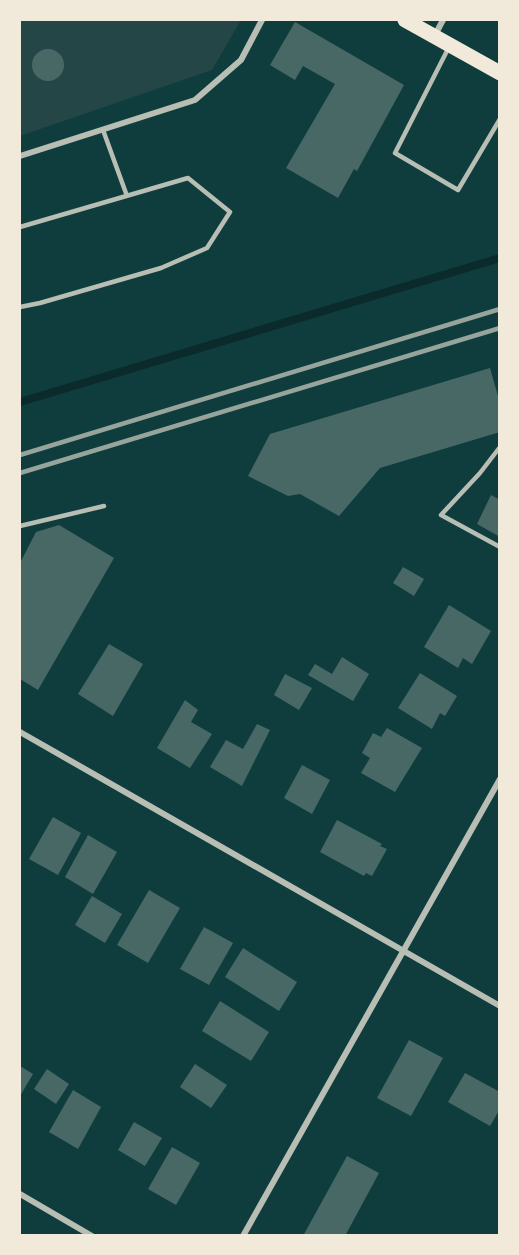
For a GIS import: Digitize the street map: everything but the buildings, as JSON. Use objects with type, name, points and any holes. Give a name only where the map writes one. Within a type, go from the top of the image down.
[{"type":"main road","points":[[405,20],[500,73]]},
{"type":"street","points":[[20,156],[195,100],[241,60],[262,20]]},
{"type":"street","points":[[434,36],[443,20]]},
{"type":"street","points":[[20,732],[500,1006]]},
{"type":"street","points":[[243,1236],[500,779]]},
{"type":"street","points":[[20,1194],[92,1236]]},
{"type":"lane","points":[[450,45],[395,153],[458,190],[500,119]]},
{"type":"lane","points":[[103,129],[128,196]]},
{"type":"lane","points":[[20,226],[189,178],[230,212],[207,248],[161,268],[20,307]]},
{"type":"lane","points":[[500,447],[480,473],[441,515],[500,547]]},
{"type":"lane","points":[[20,526],[104,506]]},
{"type":"shaded area","points":[[20,20],[241,20],[212,70],[20,136]]},
{"type":"waterway","points":[[20,402],[500,258]]},
{"type":"railway","points":[[20,455],[500,309]]},
{"type":"railway","points":[[20,473],[500,328]]}]
